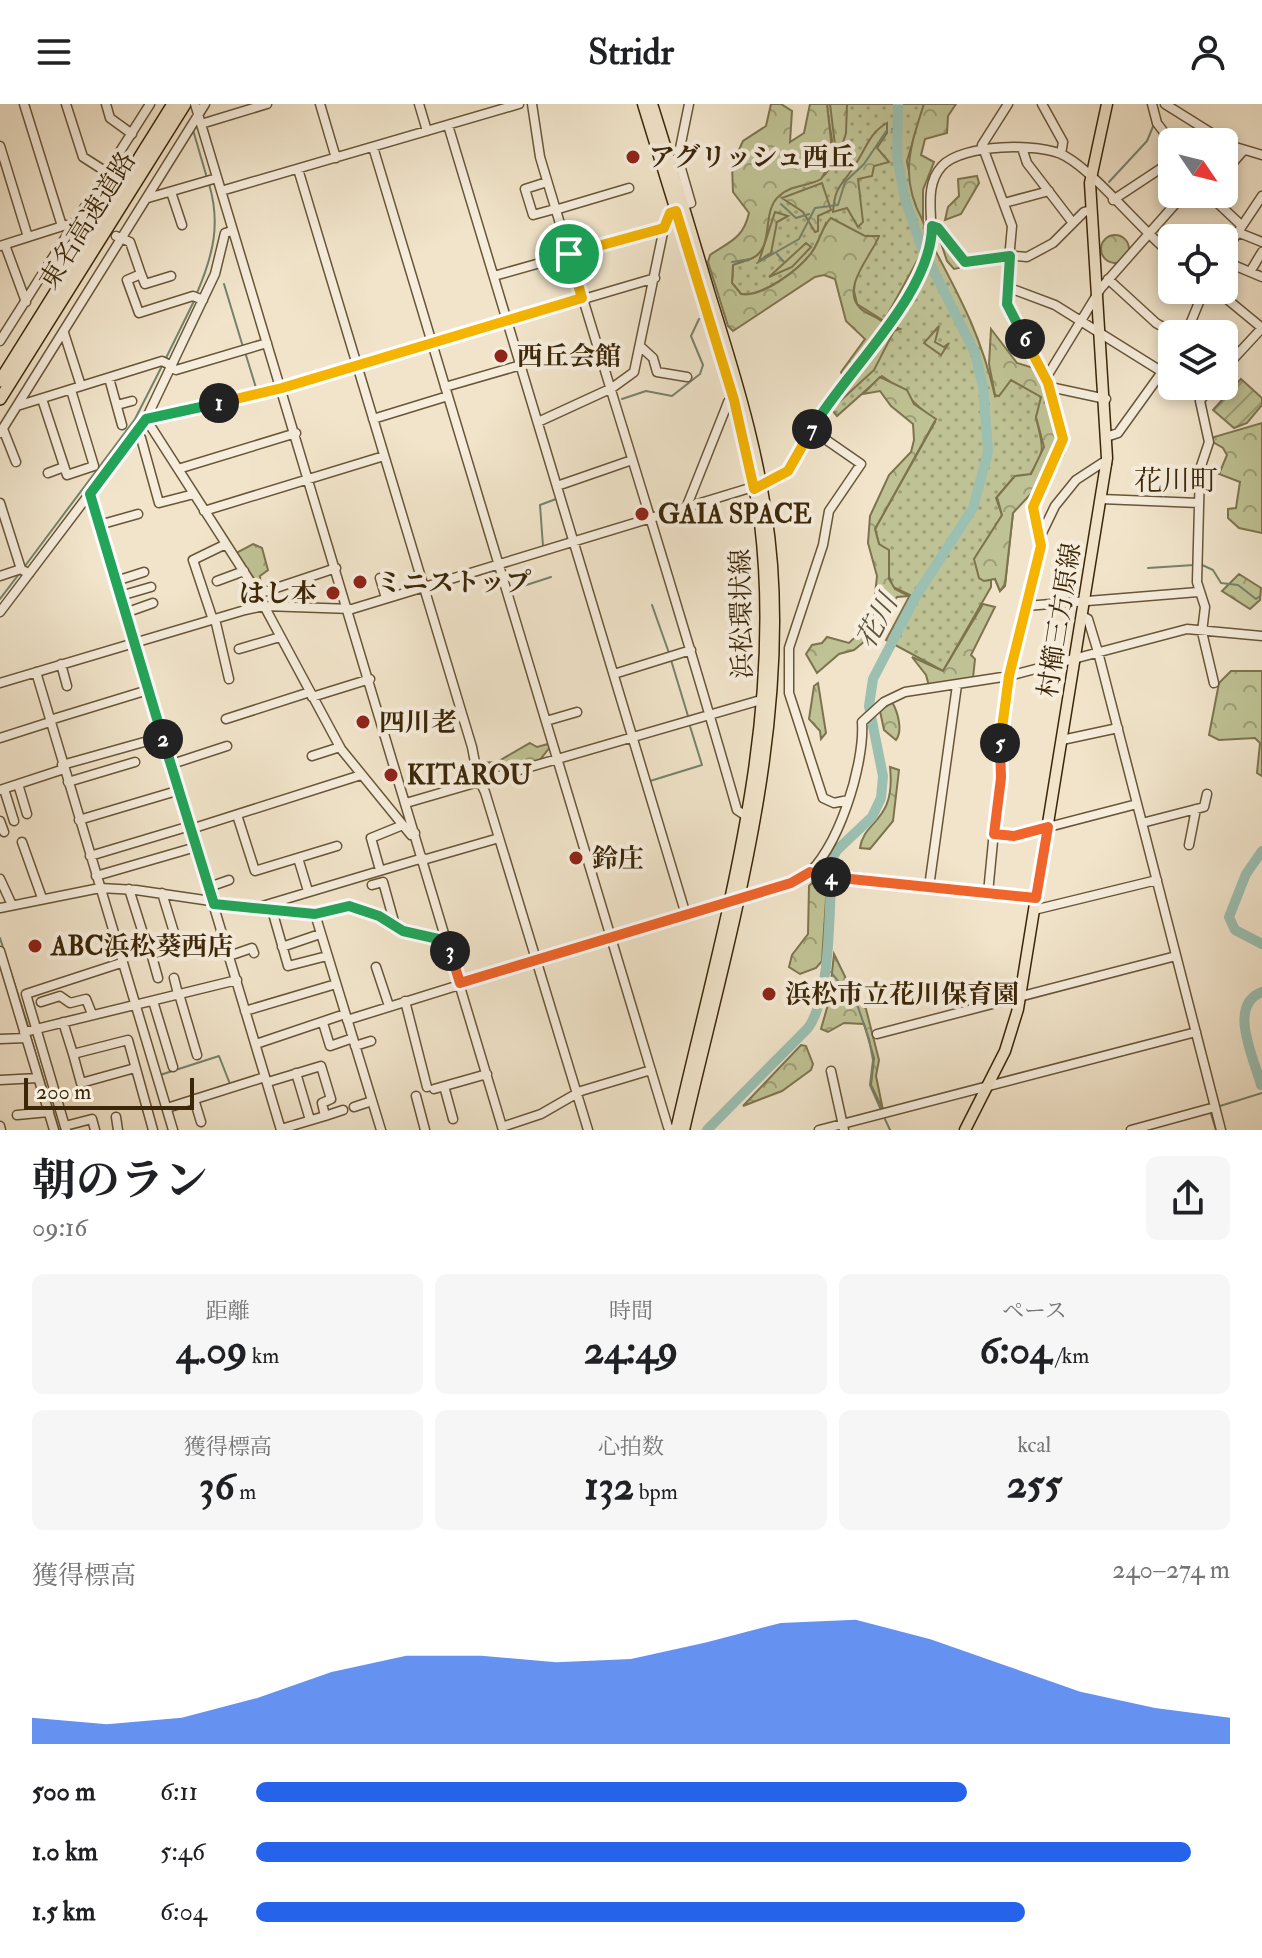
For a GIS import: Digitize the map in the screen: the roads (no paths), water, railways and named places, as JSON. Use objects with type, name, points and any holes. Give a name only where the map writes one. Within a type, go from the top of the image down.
[{"type":"highway","name":"東名高速道路","points":[[0,381],[180,106]]},
{"type":"highway","name":"東名高速道路","points":[[0,399],[180,106]]},
{"type":"main road","name":"浜松環状線","points":[[643,104],[743,401],[774,589],[759,793],[675,1130]]},
{"type":"main road","name":"浜松環状線","points":[[652,104],[758,488]]},
{"type":"main road","name":"村櫛三方原線","points":[[965,1130],[1008,1043],[1020,996],[1107,464],[1109,436],[1091,178],[1107,104]]},
{"type":"main road","name":"浜松環状線","points":[[684,1130],[731,901],[768,696]]},
{"type":"street","points":[[24,104],[62,226]]},
{"type":"street","points":[[66,104],[83,157],[108,173]]},
{"type":"street","points":[[106,104],[110,118],[132,134]]},
{"type":"street","points":[[0,341],[150,104]]},
{"type":"street","points":[[195,104],[213,180],[221,191],[296,433],[503,1128],[541,1114],[577,1093],[651,1070]]},
{"type":"street","points":[[16,462],[1,431],[64,333],[119,237],[197,122],[205,104]]},
{"type":"street","points":[[197,122],[267,104]]},
{"type":"street","points":[[320,104],[336,158]]},
{"type":"street","points":[[419,104],[427,131]]},
{"type":"street","points":[[221,191],[519,104]]},
{"type":"street","points":[[532,104],[538,152],[555,209],[737,810],[746,816]]},
{"type":"street","points":[[538,422],[610,389],[634,372],[664,228],[670,213],[691,203],[678,158],[689,104]]},
{"type":"street","points":[[1008,104],[982,145],[1012,226],[1007,287],[1011,315],[1048,383],[1063,439],[1034,504],[1041,535]]},
{"type":"street","points":[[1042,104],[1063,142],[1061,154]]},
{"type":"street","points":[[1152,104],[1161,128]]},
{"type":"street","points":[[1165,104],[1199,128]]},
{"type":"street","points":[[448,125],[686,915]]},
{"type":"street","points":[[0,146],[28,237]]},
{"type":"street","points":[[373,147],[668,1127],[675,1130]]},
{"type":"street","points":[[1022,148],[1025,160],[1073,223]]},
{"type":"street","points":[[0,683],[264,606],[349,609],[758,488],[792,466],[812,430],[878,342],[930,246],[930,191],[937,172],[953,157],[1022,148],[1061,154],[1091,178],[1158,243]]},
{"type":"street","points":[[1238,149],[1262,155]]},
{"type":"street","points":[[1238,157],[1243,151]]},
{"type":"street","points":[[298,169],[480,782],[588,1130]]},
{"type":"street","points":[[1113,200],[1158,169]]},
{"type":"street","points":[[148,198],[213,180]]},
{"type":"street","points":[[547,182],[525,189],[533,215],[629,188]]},
{"type":"street","points":[[1004,203],[1049,191]]},
{"type":"street","points":[[171,192],[182,225]]},
{"type":"street","points":[[1239,229],[1262,196]]},
{"type":"street","points":[[1048,383],[1097,293],[1171,208]]},
{"type":"street","points":[[1220,208],[1239,229],[1262,242]]},
{"type":"street","points":[[932,226],[938,228],[965,262],[1036,254],[1091,210]]},
{"type":"street","points":[[81,217],[90,222]]},
{"type":"street","points":[[26,302],[3,245],[62,226],[74,228]]},
{"type":"street","points":[[494,276],[664,228]]},
{"type":"street","points":[[0,612],[25,572],[147,420],[199,298],[219,262],[225,233],[232,231]]},
{"type":"street","points":[[119,237],[130,242],[145,284],[171,276]]},
{"type":"street","points":[[1250,272],[1262,252]]},
{"type":"street","points":[[1238,267],[1262,277]]},
{"type":"street","points":[[141,274],[127,280],[139,313],[199,298]]},
{"type":"street","points":[[147,420],[282,388],[655,278]]},
{"type":"street","points":[[1108,279],[1158,324]]},
{"type":"street","points":[[1007,287],[1045,300],[1158,369]]},
{"type":"street","points":[[1233,304],[1262,328],[1238,354]]},
{"type":"street","points":[[64,333],[81,386]]},
{"type":"street","points":[[17,406],[109,378],[169,365],[176,370],[267,343]]},
{"type":"street","points":[[641,347],[653,358],[657,372],[687,377]]},
{"type":"street","points":[[373,419],[521,365]]},
{"type":"street","points":[[109,378],[122,425]]},
{"type":"street","points":[[1109,436],[1118,433],[1158,378]]},
{"type":"street","points":[[1048,383],[1106,399]]},
{"type":"street","points":[[42,399],[67,475],[94,466],[71,390]]},
{"type":"street","points":[[690,508],[688,503],[728,402],[734,400]]},
{"type":"street","points":[[1202,400],[1209,442],[1200,469],[1198,592],[1205,607],[1203,628],[1214,683]]},
{"type":"street","points":[[117,405],[132,401]]},
{"type":"street","points":[[147,420],[258,594],[340,747],[411,835],[415,833]]},
{"type":"street","points":[[812,430],[861,464],[829,511],[823,545],[790,640],[789,693],[823,798],[834,803],[848,800]]},
{"type":"street","points":[[178,469],[296,433]]},
{"type":"street","points":[[136,434],[141,438],[159,503],[194,494]]},
{"type":"street","points":[[204,511],[384,456]]},
{"type":"street","points":[[557,486],[632,460]]},
{"type":"street","points":[[988,893],[1001,778],[1000,741],[1009,676],[1041,535],[1055,506],[1076,480],[1102,463],[1107,464]]},
{"type":"street","points":[[48,473],[64,467]]},
{"type":"street","points":[[90,494],[281,1130],[343,1110]]},
{"type":"street","points":[[1101,499],[1199,503]]},
{"type":"street","points":[[0,503],[25,572]]},
{"type":"street","points":[[99,525],[138,514]]},
{"type":"street","points":[[226,544],[193,560],[214,620],[229,679]]},
{"type":"street","points":[[258,594],[336,568]]},
{"type":"street","points":[[217,581],[244,571]]},
{"type":"street","points":[[0,576],[25,572]]},
{"type":"street","points":[[116,581],[144,572]]},
{"type":"street","points":[[380,578],[386,598]]},
{"type":"street","points":[[120,596],[151,587]]},
{"type":"street","points":[[1026,606],[1198,592]]},
{"type":"street","points":[[125,613],[153,603]]},
{"type":"street","points":[[1082,616],[1088,619],[1098,652],[1221,1130]]},
{"type":"street","points":[[256,1044],[791,883],[810,872],[821,859],[848,800],[862,748],[864,720],[905,692],[1009,676],[1203,628],[1262,636]]},
{"type":"street","points":[[239,649],[280,637]]},
{"type":"street","points":[[614,674],[691,650]]},
{"type":"street","points":[[61,664],[67,686]]},
{"type":"street","points":[[36,672],[173,1130]]},
{"type":"street","points":[[226,719],[370,679]]},
{"type":"street","points":[[929,887],[957,685]]},
{"type":"street","points":[[0,738],[148,690]]},
{"type":"street","points":[[406,803],[768,696],[789,693]]},
{"type":"street","points":[[546,721],[577,712]]},
{"type":"street","points":[[1062,740],[1118,728]]},
{"type":"street","points":[[14,821],[1,789],[162,737]]},
{"type":"street","points":[[172,764],[227,746]]},
{"type":"street","points":[[312,756],[340,747]]},
{"type":"street","points":[[68,782],[135,762]]},
{"type":"street","points":[[90,856],[237,815],[361,775]]},
{"type":"street","points":[[18,784],[27,814]]},
{"type":"street","points":[[79,820],[180,790]]},
{"type":"street","points":[[1142,823],[1204,807],[1207,794]]},
{"type":"street","points":[[994,834],[1014,836],[1137,804]]},
{"type":"street","points":[[1189,845],[1196,809]]},
{"type":"street","points":[[237,815],[255,871],[337,846]]},
{"type":"street","points":[[0,821],[4,832]]},
{"type":"street","points":[[380,870],[371,838],[403,825]]},
{"type":"street","points":[[256,908],[499,838]]},
{"type":"street","points":[[22,842],[42,898]]},
{"type":"street","points":[[96,876],[196,847]]},
{"type":"street","points":[[298,858],[308,891]]},
{"type":"street","points":[[810,872],[1036,898]]},
{"type":"street","points":[[0,879],[12,905]]},
{"type":"street","points":[[209,887],[229,880]]},
{"type":"street","points":[[1034,910],[1157,880]]},
{"type":"street","points":[[372,885],[383,882],[395,926]]},
{"type":"street","points":[[0,908],[100,888],[129,889],[214,904],[315,914],[349,906],[379,916],[395,926],[447,941]]},
{"type":"street","points":[[129,889],[158,978]]},
{"type":"street","points":[[118,953],[176,939],[162,893]]},
{"type":"street","points":[[272,910],[290,968],[327,956]]},
{"type":"street","points":[[315,914],[378,1129]]},
{"type":"street","points":[[282,947],[320,934]]},
{"type":"street","points":[[229,956],[252,948],[254,953]]},
{"type":"street","points":[[0,951],[2,965],[66,1128],[92,1119],[95,1130]]},
{"type":"street","points":[[877,1034],[1176,956]]},
{"type":"street","points":[[54,1130],[38,1078],[26,997],[28,991],[121,963]]},
{"type":"street","points":[[376,967],[389,1006]]},
{"type":"street","points":[[174,978],[197,1055]]},
{"type":"street","points":[[0,1039],[237,980]]},
{"type":"street","points":[[245,1011],[336,984]]},
{"type":"street","points":[[41,1002],[60,996],[70,1003],[86,999],[92,1012]]},
{"type":"street","points":[[153,1001],[173,1067]]},
{"type":"street","points":[[405,1001],[431,1088],[487,1074]]},
{"type":"street","points":[[63,1022],[81,1083],[135,1068]]},
{"type":"street","points":[[323,1023],[330,1046],[371,1041]]},
{"type":"street","points":[[819,1130],[843,1127],[1196,1032]]},
{"type":"street","points":[[73,1054],[143,1034]]},
{"type":"street","points":[[128,1040],[153,1130]]},
{"type":"street","points":[[167,1108],[321,1066],[331,1099],[322,1103],[325,1116]]},
{"type":"street","points":[[831,1071],[843,1127]]},
{"type":"street","points":[[296,1073],[310,1120]]},
{"type":"street","points":[[0,1080],[38,1078]]},
{"type":"street","points":[[444,1086],[453,1119]]},
{"type":"street","points":[[416,1096],[425,1130]]},
{"type":"street","points":[[194,1099],[201,1122]]},
{"type":"street","points":[[354,1107],[372,1101]]},
{"type":"street","points":[[1131,1130],[1215,1107]]},
{"type":"street","points":[[17,1115],[49,1112]]},
{"type":"street","points":[[116,1117],[118,1130]]},
{"type":"waterway","name":"花川","points":[[707,1130],[808,1028],[816,1013],[825,972],[832,859],[837,850],[872,817],[881,798],[883,776],[869,706],[873,679],[916,596],[973,508],[988,452],[983,387],[975,353],[921,246],[905,199],[897,157],[898,104]]},
{"type":"waterway","points":[[1109,182],[1147,141],[1154,124]]},
{"type":"waterway","points":[[193,130],[207,178]]},
{"type":"waterway","points":[[757,263],[799,239],[815,208],[838,205],[845,182],[864,164],[887,130]]},
{"type":"waterway","points":[[197,293],[214,239],[213,199],[209,184]]},
{"type":"waterway","points":[[781,204],[796,218],[809,214]]},
{"type":"waterway","points":[[777,254],[784,262]]},
{"type":"waterway","points":[[732,262],[750,259]]},
{"type":"waterway","points":[[224,284],[243,347]]},
{"type":"waterway","points":[[166,358],[195,299]]},
{"type":"waterway","points":[[622,399],[646,391],[672,396],[700,374],[703,365],[691,336],[699,319]]},
{"type":"waterway","points":[[245,352],[257,391]]},
{"type":"waterway","points":[[25,566],[135,419],[163,364]]},
{"type":"waterway","points":[[543,546],[540,505],[556,499]]},
{"type":"waterway","points":[[1200,564],[1213,570],[1221,583],[1238,585],[1256,599],[1260,596]]},
{"type":"waterway","points":[[1148,568],[1194,565]]},
{"type":"waterway","points":[[0,599],[19,574]]},
{"type":"waterway","points":[[511,590],[551,577]]},
{"type":"waterway","points":[[652,605],[669,653]]},
{"type":"waterway","points":[[671,660],[688,716]]},
{"type":"waterway","points":[[650,781],[702,765],[689,723]]},
{"type":"waterway","points":[[1262,851],[1246,874],[1229,917],[1235,930],[1262,944]]},
{"type":"waterway","points":[[0,938],[29,1029]]},
{"type":"waterway","points":[[831,972],[858,1007],[873,1060],[870,1085],[881,1110]]},
{"type":"waterway","points":[[1261,1085],[1244,1020],[1246,1008],[1262,992]]},
{"type":"waterway","points":[[39,1024],[76,1015]]},
{"type":"waterway","points":[[30,1035],[59,1130]]},
{"type":"waterway","points":[[160,1075],[219,1056],[230,1084]]},
{"type":"waterway","points":[[1220,1106],[1262,1093]]},
{"type":"waterway","points":[[1211,1114],[1216,1130]]},
{"type":"waterway","points":[[884,1117],[890,1130]]},
{"type":"place","name":"アグリッシュ西丘","points":[[633,157]]},
{"type":"place","name":"西丘会館","points":[[501,356]]},
{"type":"place","name":"GAIA SPACE","points":[[642,514]]},
{"type":"place","name":"ミニストップ","points":[[360,582]]},
{"type":"place","name":"はし本","points":[[333,593]]},
{"type":"place","name":"四川老","points":[[363,722]]},
{"type":"place","name":"KITAROU","points":[[391,775]]},
{"type":"place","name":"鈴庄","points":[[576,858]]},
{"type":"place","name":"ABC浜松葵西店","points":[[35,946]]},
{"type":"place","name":"浜松市立花川保育園","points":[[769,994]]},
{"type":"district","name":"花川町","points":[[1176,480]]}]
